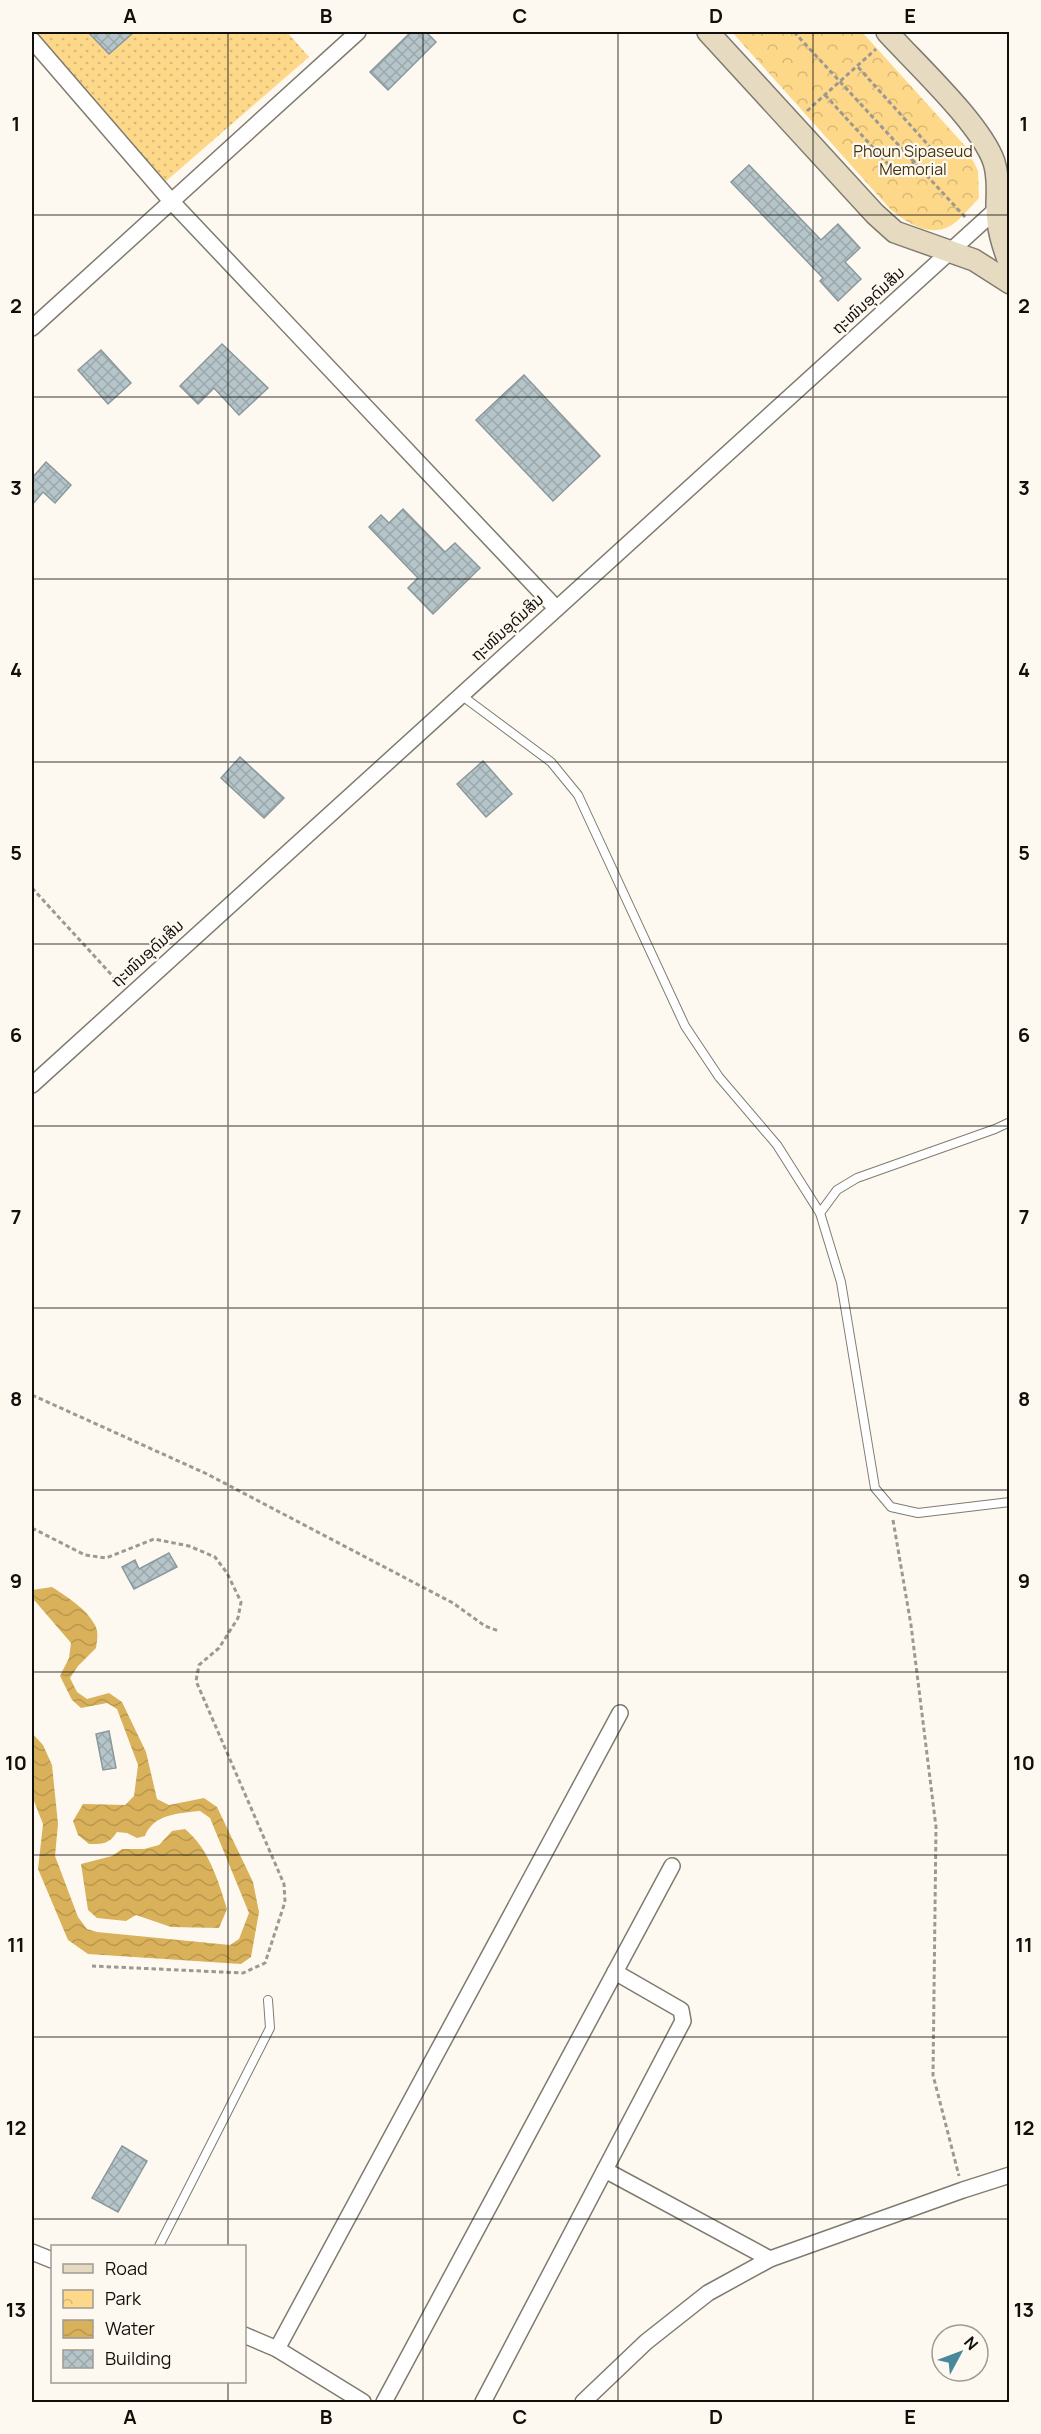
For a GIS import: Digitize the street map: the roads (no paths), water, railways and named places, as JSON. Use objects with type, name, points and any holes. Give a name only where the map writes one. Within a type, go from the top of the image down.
[{"type":"street","points":[[32,328],[358,32]]},
{"type":"street","points":[[708,32],[875,214],[896,231],[974,260],[1010,283]]},
{"type":"street","points":[[888,34],[981,137],[993,160],[998,180],[1003,203],[999,237],[1010,265]]},
{"type":"street","points":[[32,40],[171,201],[555,607]]},
{"type":"street","name":"ຖະໜົນອຸດົມສິນ","points":[[32,1085],[555,607],[1003,203]]},
{"type":"street","points":[[277,2349],[620,1713]]},
{"type":"street","points":[[384,2403],[672,1866]]},
{"type":"street","points":[[483,2403],[683,2021],[681,2010],[615,1972]]},
{"type":"street","points":[[605,2170],[770,2259]]},
{"type":"street","points":[[583,2403],[646,2342],[708,2293],[770,2259],[1010,2175]]},
{"type":"street","points":[[32,2252],[51,2260]]},
{"type":"street","points":[[246,2337],[277,2349],[363,2403]]},
{"type":"lane","points":[[460,694],[551,762],[579,795],[685,1026],[719,1077],[777,1145],[820,1213],[841,1282],[876,1488],[891,1507],[918,1513],[1010,1502]]},
{"type":"lane","points":[[820,1213],[837,1190],[857,1178],[1010,1122]]},
{"type":"lane","points":[[160,2245],[270,2028],[268,2000]]},
{"type":"water","points":[[52,1587],[81,1608],[91,1619],[97,1631],[96,1648],[78,1666],[70,1678],[77,1692],[87,1699],[109,1693],[122,1702],[146,1752],[157,1799],[169,1805],[204,1798],[217,1807],[253,1882],[259,1912],[251,1957],[241,1964],[88,1954],[68,1940],[38,1869],[43,1824],[32,1796],[32,1733],[43,1745],[52,1765],[58,1824],[55,1856],[78,1917],[87,1929],[97,1932],[230,1945],[239,1939],[249,1913],[210,1818],[200,1811],[176,1814],[161,1819],[154,1823],[145,1836],[137,1838],[127,1833],[117,1832],[106,1842],[89,1844],[78,1835],[73,1821],[83,1804],[125,1805],[134,1796],[138,1765],[117,1709],[107,1703],[81,1708],[72,1700],[60,1676],[69,1658],[71,1643],[32,1600],[32,1590]]},
{"type":"water","points":[[185,1829],[206,1855],[220,1887],[227,1909],[219,1928],[171,1927],[136,1915],[126,1921],[97,1918],[88,1910],[81,1864],[112,1856],[122,1849],[144,1849],[159,1845],[172,1831]]},
{"type":"park label","name":"Phoun Sipaseud Memorial","points":[[913,160]]}]
